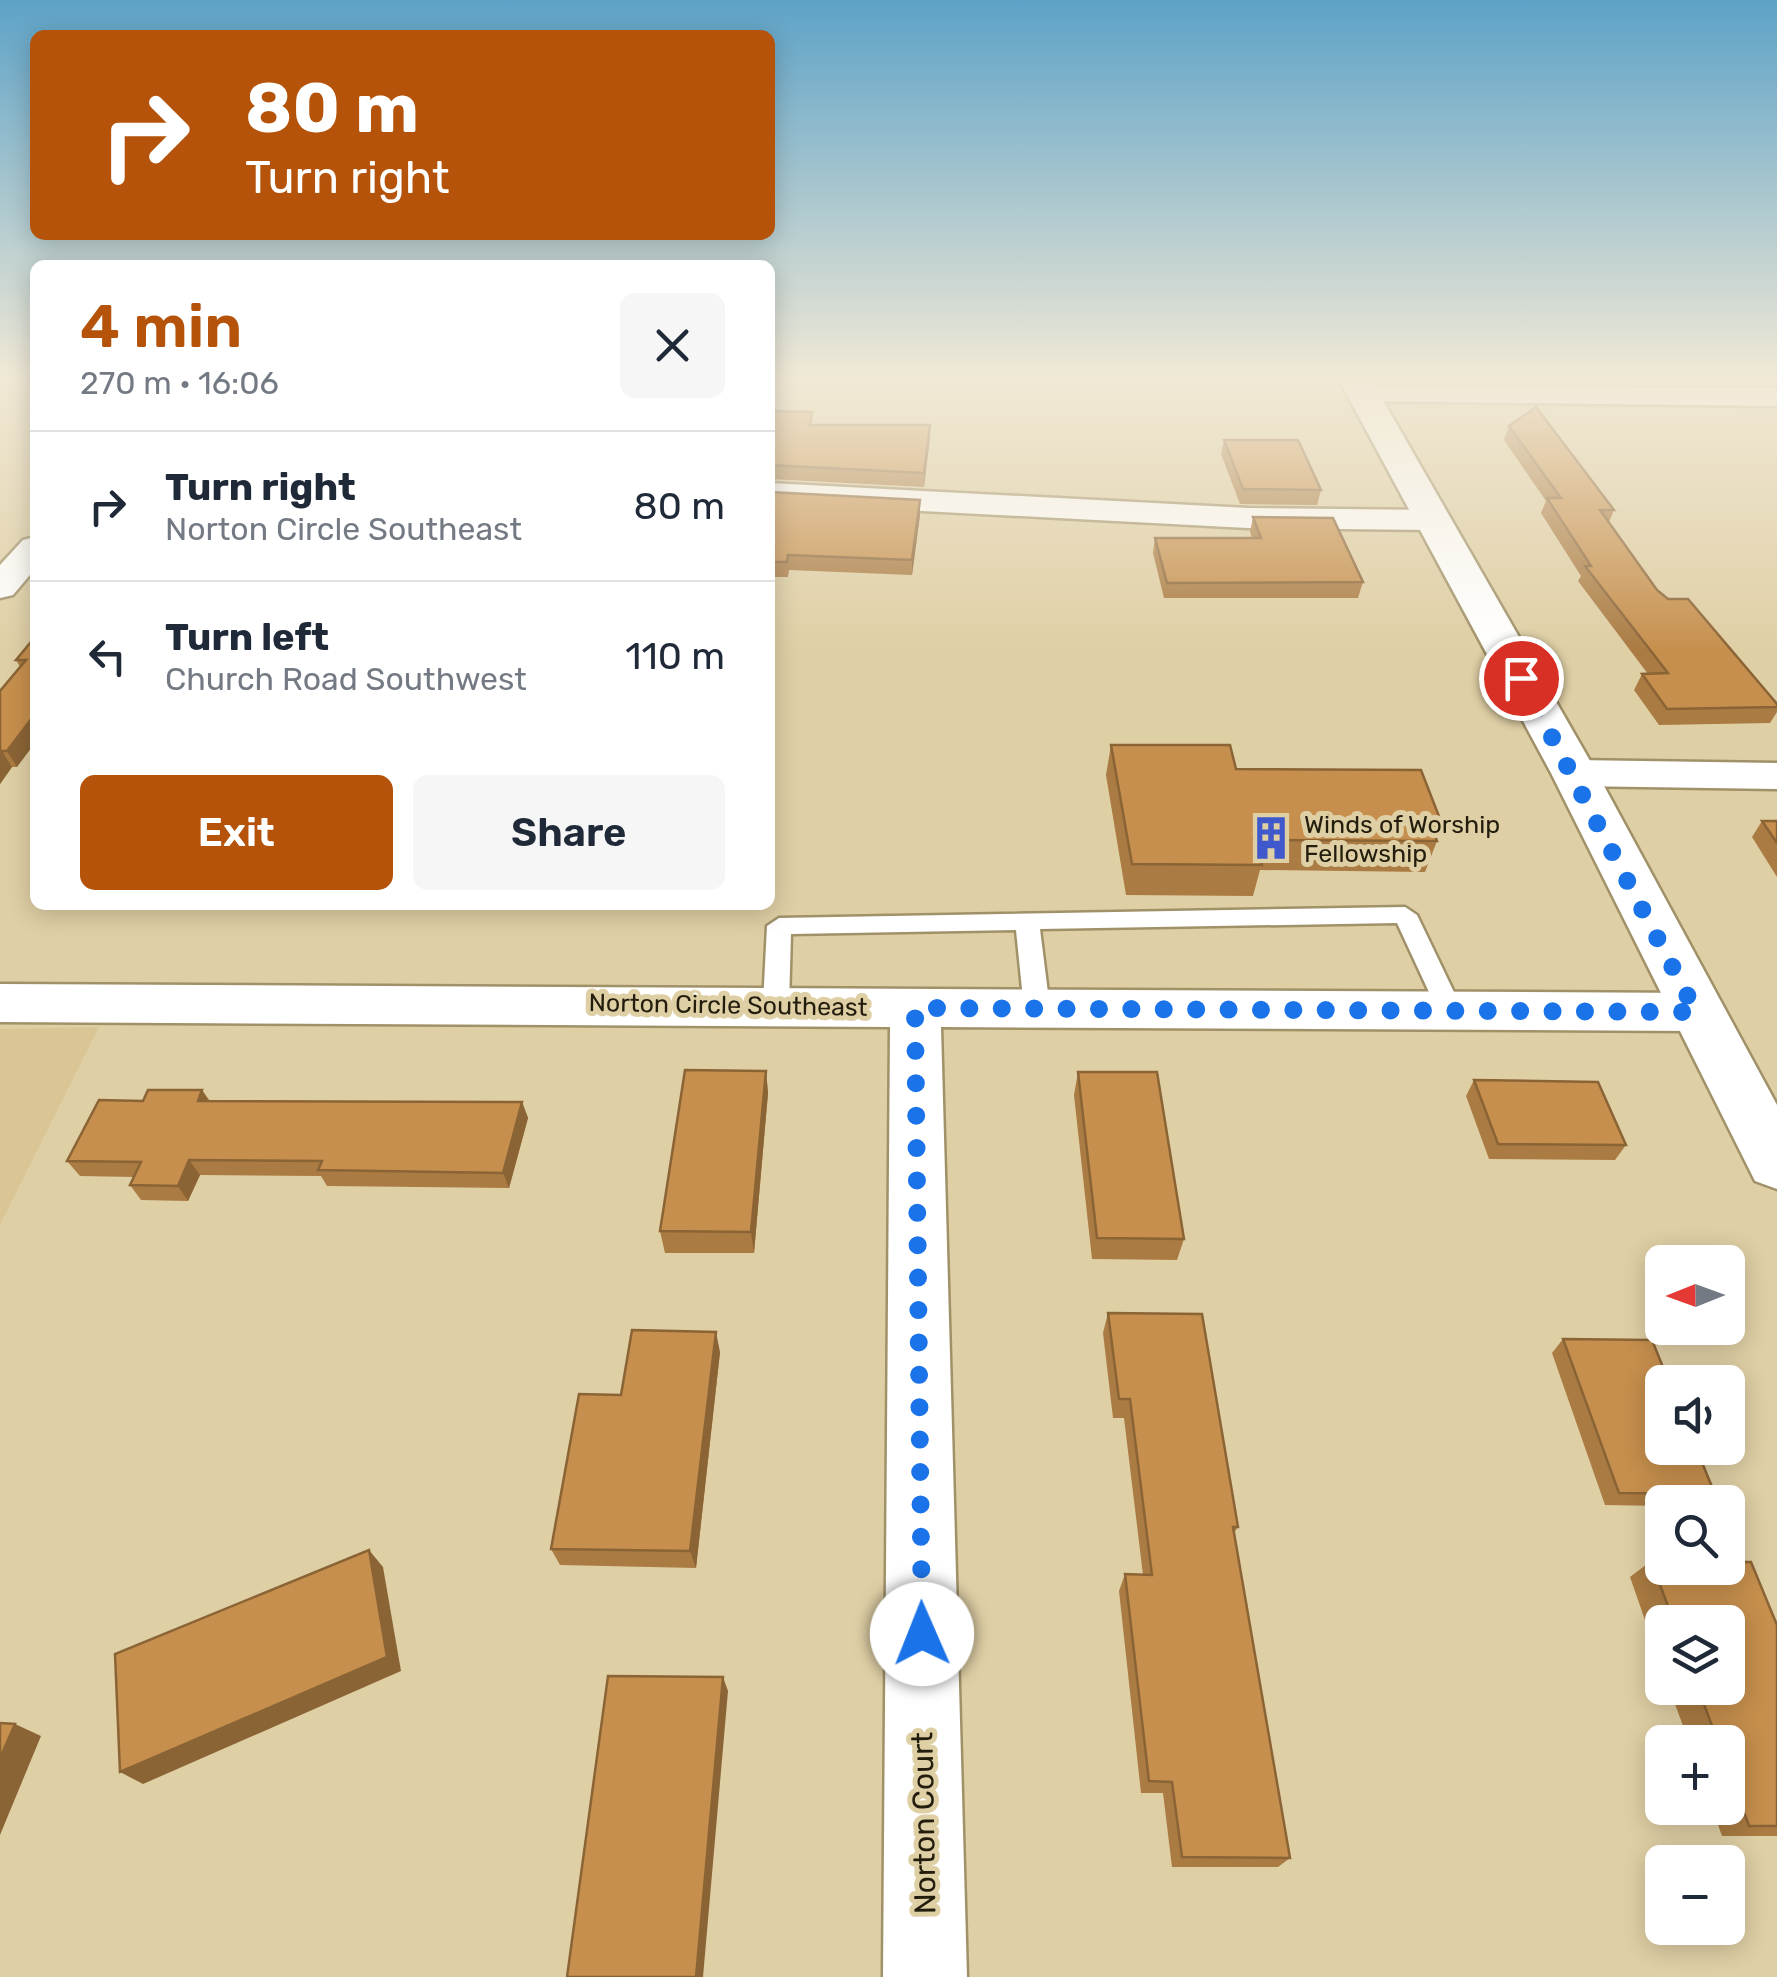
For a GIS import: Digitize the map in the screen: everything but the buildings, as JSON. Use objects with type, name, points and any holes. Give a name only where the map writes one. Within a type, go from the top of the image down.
[{"type":"street","points":[[1404,468],[1574,774],[1777,1163]]},
{"type":"street","points":[[775,493],[1190,516],[1433,520]]},
{"type":"street","points":[[0,588],[30,554]]},
{"type":"street","points":[[1574,774],[1777,776]]},
{"type":"street","name":"Norton Circle Southeast","points":[[0,1003],[776,1004],[1696,1012]]},
{"type":"street","name":"Norton Court","points":[[915,1008],[926,1977]]},
{"type":"lane","points":[[776,1004],[779,926],[1405,916],[1450,1011]]},
{"type":"lane","points":[[1028,922],[1037,1009]]},
{"type":"shaded area","points":[[99,1027],[0,1225],[0,1029]]},
{"type":"place","name":"Winds of Worship Fellowship","points":[[1271,838]]},
{"type":"route","points":[[922,1634],[915,1008],[1696,1012],[1521,678]]}]
